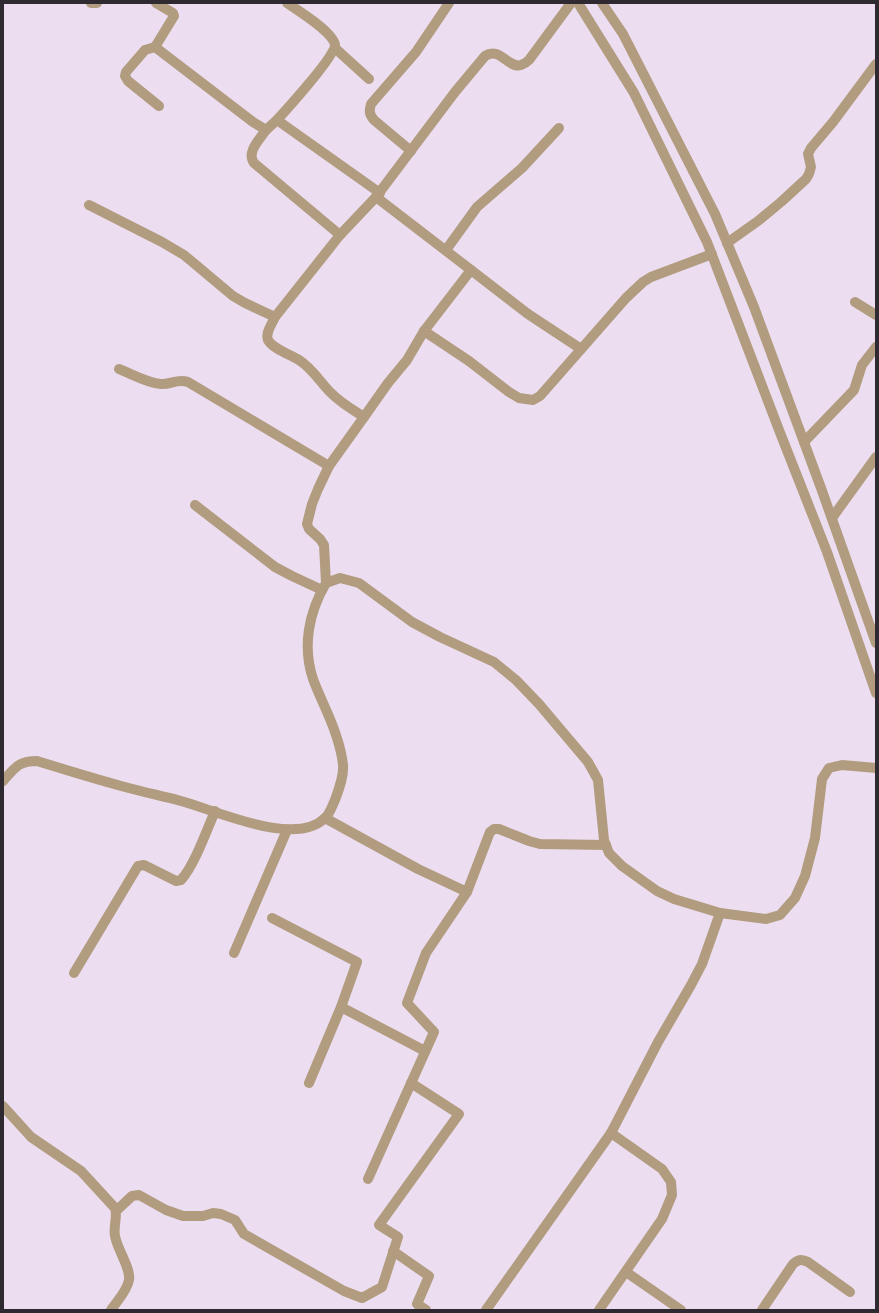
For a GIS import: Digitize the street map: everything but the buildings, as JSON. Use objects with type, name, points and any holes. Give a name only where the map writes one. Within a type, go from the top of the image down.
[{"type":"street","points":[[91,3],[97,3]]},
{"type":"street","points":[[156,3],[173,13],[174,16],[155,47],[145,50],[126,72],[125,76],[128,81],[159,106]]},
{"type":"street","points":[[411,151],[374,120],[370,115],[369,110],[371,104],[416,52],[449,3]]},
{"type":"street","points":[[364,417],[338,400],[314,372],[300,360],[271,344],[268,338],[268,332],[275,317],[340,235],[378,195],[455,92],[485,56],[489,53],[495,53],[513,64],[519,66],[523,65],[529,60],[570,3]]},
{"type":"street","points":[[578,3],[634,93],[712,254],[827,552],[876,693]]},
{"type":"street","points":[[602,3],[623,34],[691,164],[715,214],[754,307],[832,518],[876,643]]},
{"type":"street","points":[[291,4],[332,38],[336,45],[336,49],[369,79]]},
{"type":"street","points":[[155,47],[249,119],[266,130]]},
{"type":"street","points":[[336,49],[277,120],[266,130],[250,154],[254,162],[340,235]]},
{"type":"street","points":[[727,243],[758,221],[806,179],[811,167],[808,154],[811,148],[833,122],[876,64]]},
{"type":"street","points":[[277,120],[378,195],[528,314],[581,349]]},
{"type":"street","points":[[446,250],[477,207],[522,168],[559,128]]},
{"type":"street","points":[[89,204],[184,255],[233,296],[275,317]]},
{"type":"street","points":[[424,331],[469,361],[509,392],[519,398],[533,400],[540,396],[626,298],[643,282],[651,277],[712,254]]},
{"type":"street","points":[[3,781],[18,765],[27,761],[38,762],[126,788],[180,800],[257,825],[287,830],[304,829],[317,824],[326,818],[339,788],[343,765],[336,735],[313,678],[308,655],[307,636],[311,617],[318,597],[324,586],[324,546],[307,524],[312,504],[329,466],[388,383],[407,360],[424,331],[471,270]]},
{"type":"street","points":[[855,302],[876,315]]},
{"type":"street","points":[[804,442],[854,390],[862,365],[876,347]]},
{"type":"street","points":[[119,369],[158,384],[166,384],[182,380],[188,382],[329,466]]},
{"type":"street","points":[[832,518],[876,457]]},
{"type":"street","points":[[195,505],[276,567],[292,576],[324,586],[340,578],[359,583],[412,622],[440,637],[494,662],[516,680],[539,704],[594,771],[598,780],[604,840],[609,853],[622,866],[657,890],[674,899],[720,913],[766,919],[780,915],[795,898],[805,876],[815,838],[822,779],[829,768],[842,765],[876,768]]},
{"type":"street","points":[[74,973],[138,866],[144,865],[176,881],[181,880],[191,865],[215,811]]},
{"type":"street","points":[[326,818],[418,869],[467,892]]},
{"type":"street","points":[[368,1179],[434,1032],[408,1003],[426,953],[467,892],[490,832],[494,829],[499,829],[540,844],[606,845]]},
{"type":"street","points":[[234,953],[287,830]]},
{"type":"street","points":[[486,1310],[610,1133],[658,1042],[692,985],[702,964],[720,913]]},
{"type":"street","points":[[272,918],[357,962],[341,1007],[309,1084]]},
{"type":"street","points":[[341,1007],[426,1051]]},
{"type":"street","points":[[116,1211],[136,1194],[166,1210],[183,1216],[203,1216],[213,1213],[221,1214],[235,1220],[244,1234],[344,1292],[362,1298],[382,1287],[398,1237],[379,1225],[459,1114],[411,1083]]},
{"type":"street","points":[[3,1106],[31,1137],[81,1171],[111,1202],[116,1211],[114,1231],[115,1238],[129,1275],[127,1286],[111,1310]]},
{"type":"street","points":[[599,1310],[662,1219],[672,1195],[671,1182],[662,1169],[610,1133]]},
{"type":"street","points":[[393,1252],[429,1276],[417,1304],[426,1310]]},
{"type":"street","points":[[762,1310],[793,1264],[797,1261],[802,1260],[808,1262],[850,1292]]},
{"type":"street","points":[[626,1272],[681,1310]]}]
